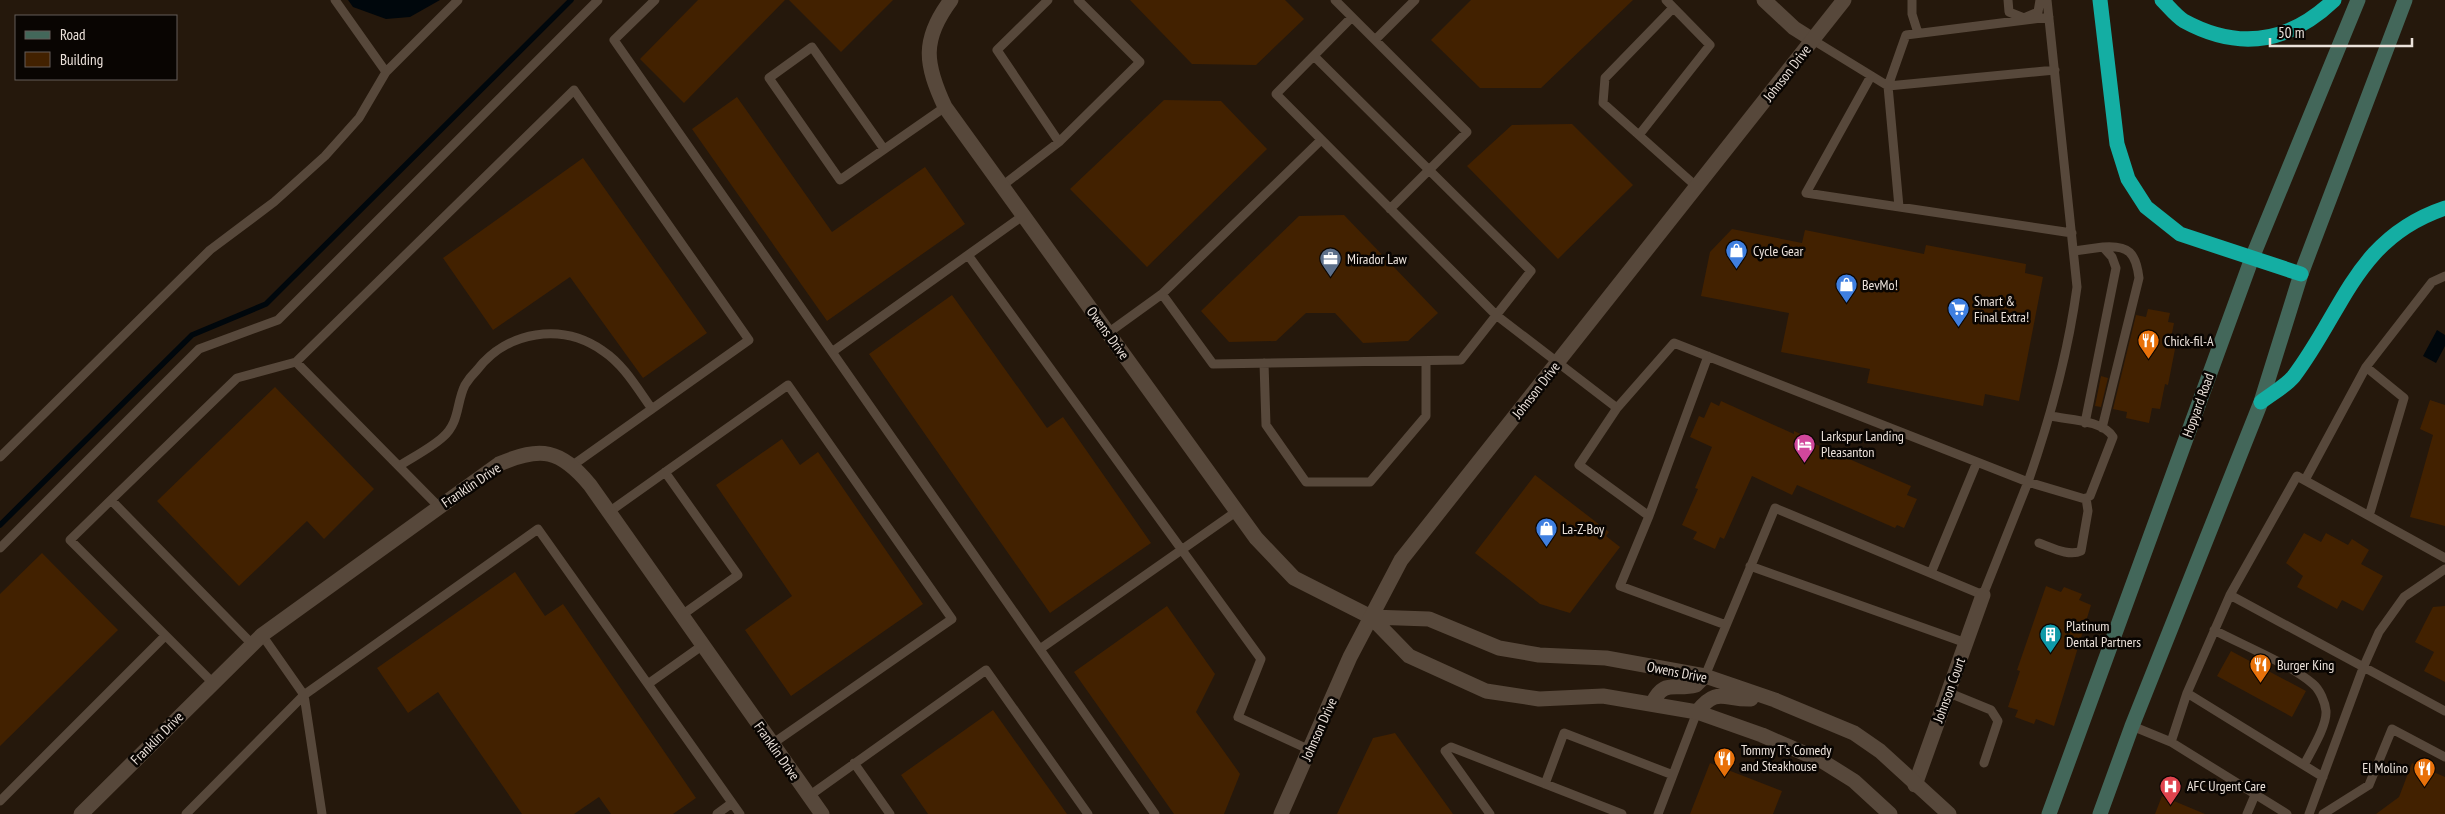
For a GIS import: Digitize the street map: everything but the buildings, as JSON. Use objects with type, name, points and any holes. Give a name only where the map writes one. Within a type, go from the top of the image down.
[{"type":"highway","points":[[2100,0],[2116,144],[2128,178],[2146,207],[2180,234],[2302,274]]},
{"type":"highway","points":[[2162,0],[2182,20],[2221,36],[2254,40],[2289,32],[2317,16],[2334,0]]},
{"type":"highway","points":[[2261,402],[2293,378],[2358,272],[2380,247],[2404,227],[2430,213],[2445,208]]},
{"type":"main road","name":"Hopyard Road","points":[[2049,814],[2252,258],[2358,0]]},
{"type":"main road","points":[[2100,814],[2132,726],[2261,402],[2302,274],[2405,0]]},
{"type":"street","name":"Owens Drive","points":[[950,0],[934,27],[928,53],[932,81],[945,107],[1256,538],[1294,578],[1371,617],[1409,656],[1486,691],[1539,699],[1603,696],[1697,712],[1762,735],[1822,761],[1854,781],[1882,811]]},
{"type":"street","points":[[1764,0],[1794,28],[1813,40]]},
{"type":"street","name":"Johnson Drive","points":[[1281,814],[1350,657],[1401,560],[1844,0]]},
{"type":"street","name":"Franklin Drive","points":[[81,814],[257,639],[499,464],[533,452],[551,455],[572,464],[609,512],[822,814]]},
{"type":"street","name":"Johnson Court","points":[[1915,784],[1983,595]]},
{"type":"street","name":"Owens Drive","points":[[1371,617],[1429,619],[1500,648],[1539,655],[1606,658],[1705,676],[1759,695],[1854,733],[1880,751],[1949,814]]},
{"type":"street","points":[[1652,704],[1662,689],[1696,685],[1705,676]]},
{"type":"street","points":[[1697,712],[1704,703],[1717,695],[1750,699],[1759,695]]},
{"type":"lane","points":[[334,0],[386,72]]},
{"type":"lane","points":[[0,457],[210,250],[274,202],[325,156],[359,118],[386,72],[458,0]]},
{"type":"lane","points":[[0,548],[199,349],[278,320],[598,0]]},
{"type":"lane","points":[[655,0],[614,40],[1155,814]]},
{"type":"lane","points":[[1048,0],[997,50],[1059,142]]},
{"type":"lane","points":[[1002,186],[1059,142],[1140,62],[1078,0]]},
{"type":"lane","points":[[1336,0],[1467,132],[1390,209]]},
{"type":"lane","points":[[1375,40],[1415,0]]},
{"type":"lane","points":[[1638,135],[1710,45],[1666,0]]},
{"type":"lane","points":[[1912,0],[1912,14],[1918,33]]},
{"type":"lane","points":[[2008,0],[2010,12],[2024,18],[2038,12],[2040,0]]},
{"type":"lane","points":[[1705,676],[1775,508],[1983,595],[2028,482],[2051,416],[2073,320],[2076,287],[2074,251],[2047,0]]},
{"type":"lane","points":[[1674,8],[1604,78],[1603,103],[1697,187]]},
{"type":"lane","points":[[1352,17],[1276,94],[1496,316],[1617,408]]},
{"type":"lane","points":[[1899,208],[1888,86],[1906,35],[2049,17]]},
{"type":"lane","points":[[1813,40],[1888,86],[2055,70]]},
{"type":"lane","points":[[884,149],[812,47],[769,78],[840,180],[945,107]]},
{"type":"lane","points":[[1162,294],[1213,364],[1461,360],[1531,271],[1314,56]]},
{"type":"lane","points":[[1871,76],[1806,194],[2072,233]]},
{"type":"lane","points":[[212,682],[70,540],[237,378],[296,362],[574,90],[748,340],[572,464]]},
{"type":"lane","points":[[1108,333],[1162,294],[1321,140]]},
{"type":"lane","points":[[832,352],[1024,215]]},
{"type":"lane","points":[[2074,251],[2117,246],[2126,250],[2136,260],[2139,278],[2102,428]]},
{"type":"lane","points":[[2084,423],[2116,268],[2112,257],[2103,247]]},
{"type":"lane","points":[[968,255],[1261,659],[1238,717],[1310,750]]},
{"type":"lane","points":[[2305,480],[2366,367],[2432,282],[2445,276]]},
{"type":"lane","points":[[399,466],[444,436],[456,420],[465,385],[481,365],[499,348],[520,338],[556,334],[588,342],[616,362],[652,408]]},
{"type":"lane","points":[[1649,516],[1579,465],[1617,408],[1674,342],[2028,482],[2086,498]]},
{"type":"lane","points":[[1708,356],[1649,516],[1620,586],[1726,625]]},
{"type":"lane","points":[[1264,363],[1266,425],[1306,482],[1370,482],[1426,416],[1426,361]]},
{"type":"lane","points":[[296,362],[438,507]]},
{"type":"lane","points":[[2366,367],[2404,398],[2369,516]]},
{"type":"lane","points":[[609,512],[788,385],[952,619],[772,744]]},
{"type":"lane","points":[[2051,416],[2102,428],[2109,431],[2113,437],[2090,496],[2086,498]]},
{"type":"lane","points":[[1931,573],[1977,462]]},
{"type":"lane","points":[[665,472],[738,575],[682,615]]},
{"type":"lane","points":[[2171,742],[2187,693],[2230,595],[2297,476],[2445,558]]},
{"type":"lane","points":[[2039,543],[2068,553],[2076,554],[2081,551],[2088,511],[2086,498]]},
{"type":"lane","points":[[111,500],[257,639],[304,695],[322,814]]},
{"type":"lane","points":[[1040,649],[1237,511]]},
{"type":"lane","points":[[186,814],[304,695],[538,529],[740,814]]},
{"type":"lane","points":[[1750,566],[1966,642]]},
{"type":"lane","points":[[2309,814],[2363,668],[2379,632],[2404,598],[2445,569]]},
{"type":"lane","points":[[2230,595],[2445,711]]},
{"type":"lane","points":[[2214,630],[2297,673],[2314,685],[2322,698],[2326,713],[2319,735],[2304,765]]},
{"type":"lane","points":[[0,800],[166,636]]},
{"type":"lane","points":[[648,684],[703,645]]},
{"type":"lane","points":[[809,796],[986,670],[1088,814]]},
{"type":"lane","points":[[1947,692],[1991,710],[1998,721],[1984,763]]},
{"type":"lane","points":[[2187,693],[2323,777]]},
{"type":"lane","points":[[1658,814],[1697,712]]},
{"type":"lane","points":[[2132,726],[2171,742],[2287,814]]},
{"type":"lane","points":[[2323,814],[2369,785],[2392,729],[2445,757]]},
{"type":"lane","points":[[1545,784],[1564,733],[1673,775]]},
{"type":"lane","points":[[1490,814],[1445,751],[1450,747],[1622,814]]},
{"type":"lane","points":[[854,763],[890,814]]},
{"type":"lane","points":[[2247,814],[2255,795]]},
{"type":"lane","points":[[717,814],[732,803]]},
{"type":"shaded area","points":[[348,0],[440,0],[410,17],[386,19],[353,7]]},
{"type":"shaded area","points":[[2437,330],[2445,335],[2445,346],[2436,363],[2423,356]]},
{"type":"waterway","points":[[0,525],[192,335],[266,304],[571,0]]},
{"type":"place","name":"Cycle Gear","points":[[1737,270]]},
{"type":"place","name":"Mirador Law","points":[[1331,278]]},
{"type":"place","name":"BevMo!","points":[[1846,304]]},
{"type":"place","name":"Smart & Final Extra!","points":[[1958,328]]},
{"type":"place","name":"Chick-fil-A","points":[[2148,360]]},
{"type":"place","name":"Larkspur Landing Pleasanton","points":[[1805,463]]},
{"type":"place","name":"La-Z-Boy","points":[[1546,548]]},
{"type":"place","name":"Platinum Dental Partners","points":[[2050,653]]},
{"type":"place","name":"Burger King","points":[[2261,684]]},
{"type":"place","name":"Tommy T's Comedy and Steakhouse","points":[[1725,777]]},
{"type":"place","name":"El Molino","points":[[2424,787]]},
{"type":"place","name":"AFC Urgent Care","points":[[2171,805]]}]
